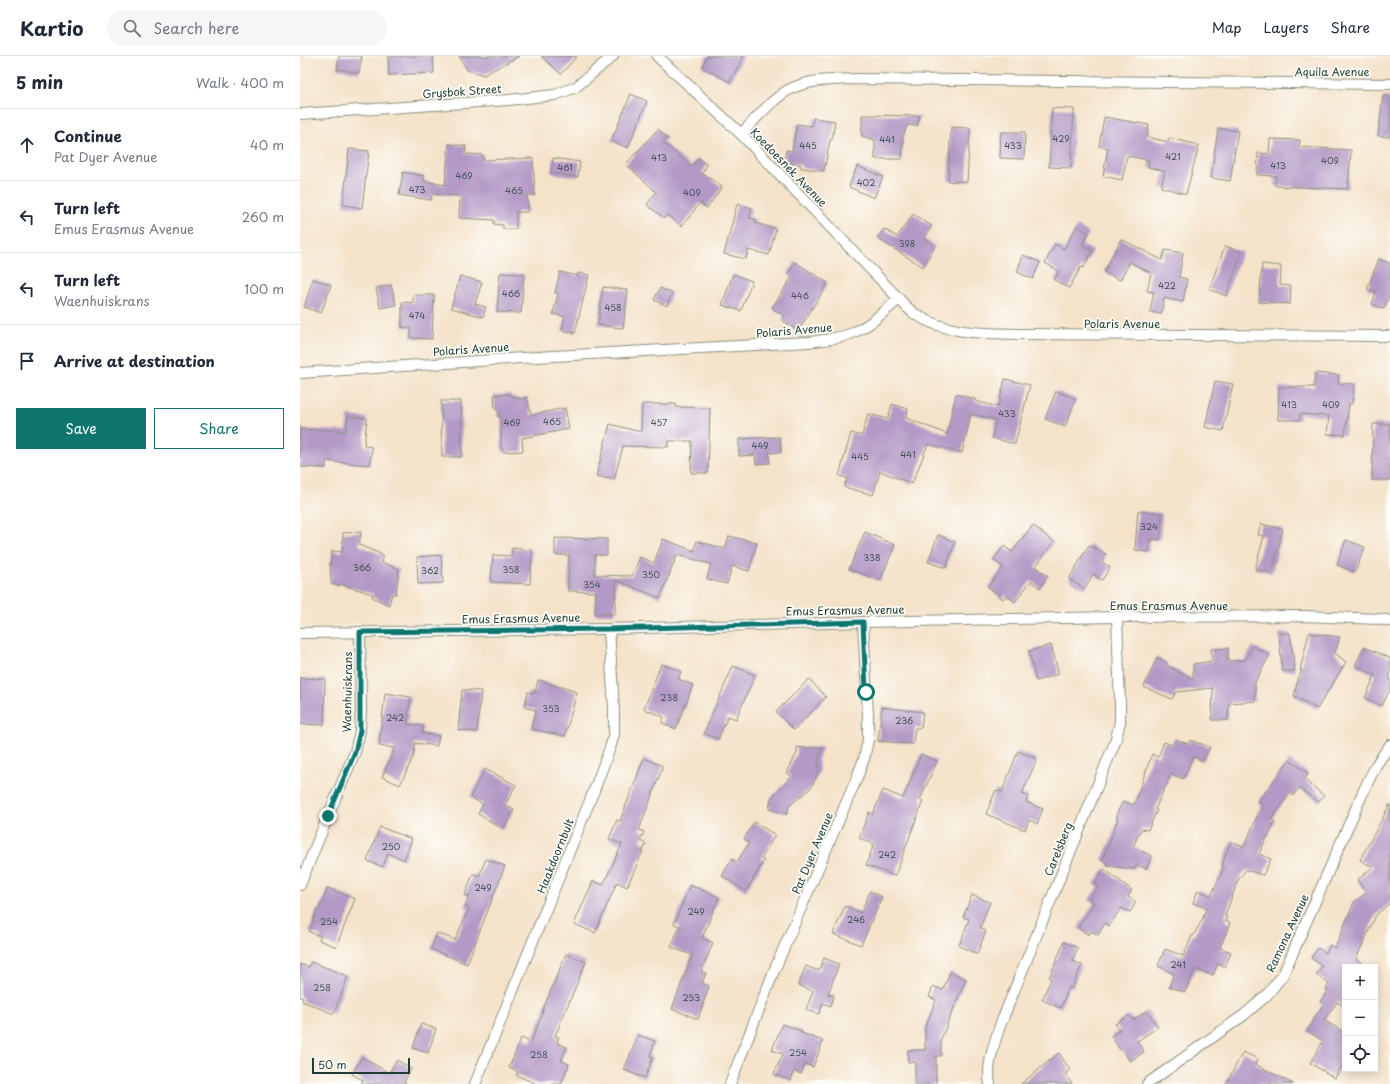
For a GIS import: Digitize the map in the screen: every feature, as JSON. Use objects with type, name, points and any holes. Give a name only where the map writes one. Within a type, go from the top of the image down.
[{"type":"street","name":"Grysbok Street","points":[[300,114],[508,100],[555,95],[576,87],[613,56]]},
{"type":"street","name":"Koedoesnek Avenue","points":[[657,56],[741,134],[899,299]]},
{"type":"street","name":"Aquila Avenue","points":[[741,134],[778,98],[794,87],[813,82],[825,81],[854,79],[1390,84]]},
{"type":"street","name":"Polaris Avenue","points":[[300,373],[536,357],[809,342],[838,338],[851,334],[876,318],[899,299],[915,314],[932,322],[951,330],[978,333],[1390,336]]},
{"type":"street","name":"Emus Erasmus Avenue","points":[[300,633],[609,629],[1117,617],[1304,616],[1380,619],[1390,621]]},
{"type":"street","name":"Carelsberg","points":[[990,1084],[994,1044],[1000,1023],[1115,742],[1120,722],[1117,617]]},
{"type":"street","name":"Pat Dyer Avenue","points":[[730,1084],[774,971],[864,760],[868,740],[868,716],[863,622]]},
{"type":"street","name":"Haakdoornbult","points":[[475,1084],[611,746],[614,734],[614,716],[609,629]]},
{"type":"street","name":"Waenhuiskrans","points":[[300,886],[355,752],[360,731],[360,632]]},
{"type":"street","name":"Ramona Avenue","points":[[1147,1084],[1244,1015],[1266,996],[1283,975],[1364,790],[1376,765],[1390,745]]},
{"type":"building","points":[[339,56],[362,56],[359,73],[337,69]]},
{"type":"building","points":[[388,56],[433,56],[434,73],[389,75]]},
{"type":"building","points":[[459,56],[519,56],[484,75],[467,70]]},
{"type":"building","points":[[541,56],[577,56],[561,74]]},
{"type":"building","points":[[707,56],[744,56],[730,82],[702,67]]},
{"type":"building","points":[[631,94],[647,101],[628,148],[611,141]]},
{"type":"building","points":[[1383,96],[1390,97],[1390,137],[1378,136]]},
{"type":"building","points":[[1052,108],[1074,109],[1071,168],[1049,167]]},
{"type":"building","points":[[862,115],[920,116],[917,126],[907,125],[903,137],[902,159],[875,159],[875,140],[862,136]]},
{"type":"building","points":[[1104,117],[1149,125],[1147,137],[1168,142],[1169,138],[1199,145],[1186,194],[1161,187],[1165,171],[1148,167],[1149,160],[1127,156],[1122,180],[1103,176],[1108,148],[1099,146]]},
{"type":"building","points":[[813,118],[835,121],[824,171],[801,168],[801,165],[784,162],[786,150],[792,151],[797,124],[812,126]]},
{"type":"building","points":[[951,127],[970,128],[967,182],[948,181]]},
{"type":"building","points":[[1218,128],[1238,131],[1230,181],[1211,178]]},
{"type":"building","points":[[658,129],[667,138],[663,142],[691,167],[698,158],[707,165],[702,173],[722,187],[707,208],[700,203],[682,226],[667,215],[664,218],[647,205],[656,192],[626,164]]},
{"type":"building","points":[[1001,132],[1025,132],[1024,159],[1000,158]]},
{"type":"building","points":[[1270,139],[1300,140],[1299,147],[1351,150],[1348,189],[1275,186],[1276,176],[1257,175],[1258,153],[1269,154]]},
{"type":"building","points":[[449,144],[466,146],[465,154],[483,155],[483,160],[533,158],[535,195],[527,195],[528,212],[516,212],[516,229],[503,229],[503,225],[494,224],[494,220],[459,218],[460,196],[432,194],[431,200],[399,195],[403,172],[424,176],[424,181],[445,185]]},
{"type":"building","points":[[349,149],[369,151],[362,208],[343,205]]},
{"type":"building","points":[[553,158],[580,162],[578,177],[551,173]]},
{"type":"building","points":[[857,166],[883,177],[874,198],[849,187]]},
{"type":"building","points":[[737,204],[752,208],[749,218],[756,219],[755,223],[776,229],[769,255],[748,250],[746,259],[724,254]]},
{"type":"building","points":[[913,214],[932,226],[924,239],[935,246],[923,267],[877,238],[884,229],[897,237]]},
{"type":"building","points":[[1077,226],[1089,233],[1082,245],[1093,251],[1083,268],[1081,267],[1069,288],[1054,280],[1059,271],[1045,263],[1055,244],[1064,249]]},
{"type":"building","points":[[1121,239],[1162,260],[1165,250],[1183,253],[1179,277],[1187,279],[1183,302],[1164,298],[1161,314],[1150,312],[1154,292],[1147,291],[1151,273],[1130,262],[1120,280],[1104,272]]},
{"type":"building","points":[[1225,246],[1242,252],[1226,296],[1209,289]]},
{"type":"building","points":[[1023,255],[1040,262],[1033,279],[1017,272]]},
{"type":"building","points":[[1379,259],[1390,263],[1390,293],[1384,309],[1372,304],[1376,292],[1367,289]]},
{"type":"building","points":[[795,262],[828,283],[798,331],[782,320],[785,316],[772,308],[792,277],[788,274]]},
{"type":"building","points":[[1262,264],[1281,266],[1280,285],[1291,286],[1290,304],[1259,302]]},
{"type":"building","points":[[560,272],[578,276],[578,273],[589,275],[575,333],[562,330],[565,317],[553,314],[558,294],[555,293]]},
{"type":"building","points":[[500,273],[524,274],[521,313],[497,312]]},
{"type":"building","points":[[733,274],[752,281],[741,311],[722,305]]},
{"type":"building","points":[[460,276],[482,282],[475,304],[486,307],[483,317],[451,308]]},
{"type":"building","points":[[313,279],[331,285],[321,313],[304,307]]},
{"type":"building","points":[[391,285],[396,305],[380,308],[376,288]]},
{"type":"building","points":[[603,287],[628,290],[623,328],[598,325]]},
{"type":"building","points":[[660,288],[672,293],[667,306],[654,300]]},
{"type":"building","points":[[413,295],[434,295],[432,339],[411,338],[411,328],[402,327],[402,302],[413,303]]},
{"type":"building","points":[[1315,373],[1339,375],[1338,383],[1354,384],[1352,404],[1349,404],[1345,435],[1327,434],[1329,416],[1300,414],[1300,420],[1278,420],[1279,387],[1314,387]]},
{"type":"building","points":[[1005,379],[1030,385],[1015,444],[992,438],[996,420],[971,414],[962,453],[928,444],[912,484],[880,471],[873,495],[844,487],[847,478],[839,476],[851,433],[862,436],[868,414],[888,419],[892,404],[908,409],[906,418],[947,434],[956,394],[998,407]]},
{"type":"building","points":[[1215,381],[1233,384],[1223,431],[1205,427]]},
{"type":"building","points":[[1056,391],[1076,399],[1065,427],[1045,419]]},
{"type":"building","points":[[510,394],[511,396],[520,399],[527,397],[531,415],[565,408],[569,429],[522,438],[523,451],[503,452],[501,447],[501,416],[498,417],[498,410],[495,409],[494,395]]},
{"type":"building","points":[[441,401],[461,401],[462,457],[442,457]]},
{"type":"building","points":[[642,404],[676,404],[676,407],[710,408],[708,473],[691,473],[692,441],[668,441],[668,447],[623,446],[614,480],[596,476],[610,424],[641,432]]},
{"type":"building","points":[[348,416],[367,418],[364,446],[372,447],[370,465],[326,461],[326,468],[300,467],[300,429],[346,431]]},
{"type":"building","points":[[1373,424],[1390,424],[1390,480],[1372,480]]},
{"type":"building","points":[[780,437],[781,452],[769,453],[770,463],[756,464],[755,455],[739,456],[739,439]]},
{"type":"building","points":[[1138,511],[1162,513],[1160,540],[1150,539],[1149,552],[1135,550]]},
{"type":"building","points":[[1261,524],[1283,529],[1272,573],[1255,569],[1264,536],[1258,535]]},
{"type":"building","points":[[1033,525],[1054,542],[1035,567],[1048,576],[1040,588],[1031,581],[1015,602],[1006,595],[1003,599],[988,587],[1003,567],[993,560],[1004,546],[1012,552]]},
{"type":"building","points":[[361,532],[359,545],[383,555],[381,562],[399,569],[396,594],[392,594],[389,605],[372,597],[373,594],[340,584],[338,586],[331,584],[330,562],[332,551],[342,552],[343,533]]},
{"type":"building","points":[[865,532],[895,545],[880,581],[849,569]]},
{"type":"building","points":[[938,535],[955,542],[946,568],[928,562]]},
{"type":"building","points":[[729,536],[757,543],[749,571],[732,566],[727,584],[707,579],[711,564],[677,555],[660,598],[616,580],[615,614],[595,614],[596,592],[568,591],[569,555],[555,555],[555,538],[607,539],[607,555],[595,555],[595,575],[632,576],[640,557],[654,563],[663,539],[694,551],[697,541],[725,549]]},
{"type":"building","points":[[1346,540],[1365,547],[1355,572],[1337,565]]},
{"type":"building","points":[[1089,545],[1106,554],[1102,562],[1110,567],[1102,580],[1093,574],[1085,589],[1069,579]]},
{"type":"building","points":[[512,548],[532,550],[530,584],[491,582],[493,555],[511,556]]},
{"type":"building","points":[[441,555],[443,583],[418,584],[417,557]]},
{"type":"building","points":[[1279,633],[1290,633],[1295,671],[1282,671]]},
{"type":"building","points":[[1309,633],[1340,637],[1335,653],[1346,662],[1317,709],[1294,696],[1302,670],[1300,670]]},
{"type":"building","points":[[1051,645],[1059,674],[1036,681],[1029,651]]},
{"type":"building","points":[[1253,646],[1270,655],[1255,682],[1255,701],[1229,703],[1228,720],[1212,720],[1213,688],[1176,692],[1172,699],[1144,687],[1157,657],[1167,663],[1168,666],[1193,679],[1193,664],[1212,661],[1211,649],[1228,648],[1228,661],[1245,660]]},
{"type":"building","points":[[1364,647],[1390,658],[1390,689],[1382,706],[1365,698],[1375,675],[1355,665]]},
{"type":"building","points":[[661,664],[681,671],[678,679],[693,685],[676,729],[662,723],[664,717],[644,709]]},
{"type":"building","points":[[733,666],[755,675],[736,719],[728,716],[718,739],[704,733]]},
{"type":"building","points":[[300,678],[325,679],[324,725],[300,724]]},
{"type":"building","points":[[809,679],[826,697],[794,730],[776,712]]},
{"type":"building","points":[[538,680],[577,692],[565,736],[531,729],[536,710],[524,707],[528,692],[535,693]]},
{"type":"building","points":[[462,690],[481,691],[477,732],[458,730]]},
{"type":"building","points":[[385,693],[411,697],[407,724],[423,726],[422,733],[439,736],[437,746],[415,743],[414,755],[400,785],[382,777],[395,748],[379,746]]},
{"type":"building","points":[[882,707],[923,712],[921,728],[915,728],[913,744],[878,741]]},
{"type":"building","points":[[1175,739],[1188,744],[1190,740],[1210,747],[1203,761],[1193,757],[1183,779],[1171,774],[1155,809],[1157,810],[1148,830],[1141,829],[1133,847],[1152,856],[1146,869],[1137,865],[1134,869],[1107,866],[1108,863],[1102,860],[1117,821],[1117,813],[1123,801],[1134,805],[1152,754],[1158,757],[1164,742],[1172,745]]},
{"type":"building","points":[[797,747],[823,747],[818,759],[819,772],[811,788],[789,806],[787,814],[769,809],[771,798],[792,776],[787,773],[797,753]]},
{"type":"building","points":[[1018,751],[1037,759],[1022,794],[1028,796],[1026,802],[1043,809],[1037,824],[1029,820],[1025,830],[986,814],[996,790],[1002,792]]},
{"type":"building","points":[[921,754],[937,761],[920,800],[923,801],[895,876],[866,865],[874,844],[859,838],[869,812],[873,814],[883,790],[903,798]]},
{"type":"building","points":[[644,758],[663,766],[639,830],[644,832],[640,841],[646,844],[627,887],[617,882],[595,933],[574,924],[593,881],[603,885],[622,844],[609,839],[617,820],[620,821]]},
{"type":"building","points":[[1289,760],[1308,773],[1305,780],[1324,796],[1319,802],[1299,788],[1293,796],[1290,793],[1271,820],[1275,821],[1259,854],[1271,859],[1263,875],[1246,870],[1238,880],[1225,916],[1227,917],[1225,921],[1230,923],[1220,948],[1231,952],[1225,967],[1218,964],[1213,975],[1195,969],[1185,992],[1169,987],[1174,974],[1158,966],[1165,949],[1183,956],[1192,936],[1202,920],[1206,908],[1193,903],[1198,890],[1211,896],[1224,867],[1222,866],[1231,841],[1244,847],[1262,805],[1258,802]]},
{"type":"building","points":[[485,769],[516,785],[505,805],[514,810],[503,829],[478,814],[483,804],[470,797]]},
{"type":"building","points":[[1390,804],[1390,903],[1376,915],[1356,959],[1363,964],[1342,964],[1342,1005],[1337,1002],[1324,1020],[1342,1031],[1342,1066],[1335,1078],[1310,1063],[1323,1041],[1307,1031],[1323,1004],[1320,1002],[1328,990],[1326,989],[1329,984],[1316,975],[1322,966],[1311,958],[1318,948],[1326,953],[1330,945],[1335,948],[1354,902],[1366,893],[1357,880],[1373,867],[1360,860]]},
{"type":"building","points":[[754,822],[775,835],[761,859],[764,861],[746,891],[722,876],[732,859],[737,862],[749,843],[744,839]]},
{"type":"building","points":[[380,827],[412,839],[404,860],[388,853],[383,867],[367,861]]},
{"type":"building","points":[[486,859],[505,866],[467,964],[431,949],[437,933],[455,940],[469,908],[465,907],[469,896],[465,895],[473,874],[479,876]]},
{"type":"building","points":[[1104,869],[1132,890],[1128,897],[1136,902],[1130,912],[1121,908],[1109,926],[1105,923],[1098,935],[1091,931],[1089,935],[1078,928],[1094,903],[1089,900],[1098,886],[1094,884]]},
{"type":"building","points":[[690,885],[719,897],[702,938],[713,943],[701,972],[706,973],[702,983],[709,986],[698,1019],[672,1009],[692,955],[671,947],[680,926],[674,924]]},
{"type":"building","points":[[328,888],[355,899],[336,947],[319,940],[321,936],[309,932],[317,910],[319,910]]},
{"type":"building","points":[[870,891],[882,897],[861,945],[833,934],[845,906],[861,913]]},
{"type":"building","points":[[972,895],[990,902],[980,928],[986,931],[977,954],[959,946],[969,919],[963,917]]},
{"type":"building","points":[[1064,942],[1078,948],[1072,961],[1082,965],[1072,988],[1069,987],[1061,1008],[1042,1000],[1051,979],[1049,978]]},
{"type":"building","points":[[566,954],[586,962],[555,1036],[559,1037],[557,1043],[567,1047],[561,1061],[569,1064],[561,1084],[537,1084],[516,1075],[518,1071],[509,1068],[521,1038],[531,1042]]},
{"type":"building","points":[[824,958],[839,964],[828,994],[834,996],[830,1006],[823,1003],[819,1014],[806,1010],[813,991],[798,985],[806,966],[819,971]]},
{"type":"building","points":[[311,962],[348,976],[334,1014],[302,1001],[303,998],[300,997],[300,964],[309,967]]},
{"type":"building","points":[[950,972],[966,979],[941,1039],[941,1056],[936,1056],[936,1084],[915,1084],[915,1062],[908,1062],[908,1050],[925,1050],[925,1028],[936,1000],[929,997],[933,986],[943,990]]},
{"type":"building","points":[[1147,1011],[1158,1027],[1137,1041],[1144,1052],[1130,1061],[1122,1049],[1120,1050],[1111,1036],[1120,1030],[1115,1024],[1129,1015],[1133,1020]]},
{"type":"building","points":[[421,1024],[436,1029],[428,1053],[413,1048]]},
{"type":"building","points":[[782,1024],[823,1041],[813,1067],[805,1064],[801,1074],[794,1071],[791,1081],[774,1074],[783,1054],[772,1050]]},
{"type":"building","points":[[638,1035],[655,1041],[650,1056],[653,1057],[645,1078],[624,1070]]},
{"type":"building","points":[[1243,1052],[1258,1059],[1255,1064],[1293,1084],[1226,1084]]},
{"type":"building","points":[[1059,1053],[1070,1070],[1065,1074],[1072,1084],[1021,1084]]},
{"type":"building","points":[[362,1057],[389,1073],[397,1060],[411,1069],[404,1082],[407,1084],[361,1084],[363,1080],[352,1074]]},
{"type":"route","points":[[328,816],[355,752],[360,731],[360,632],[609,629],[863,622],[866,692]]}]
